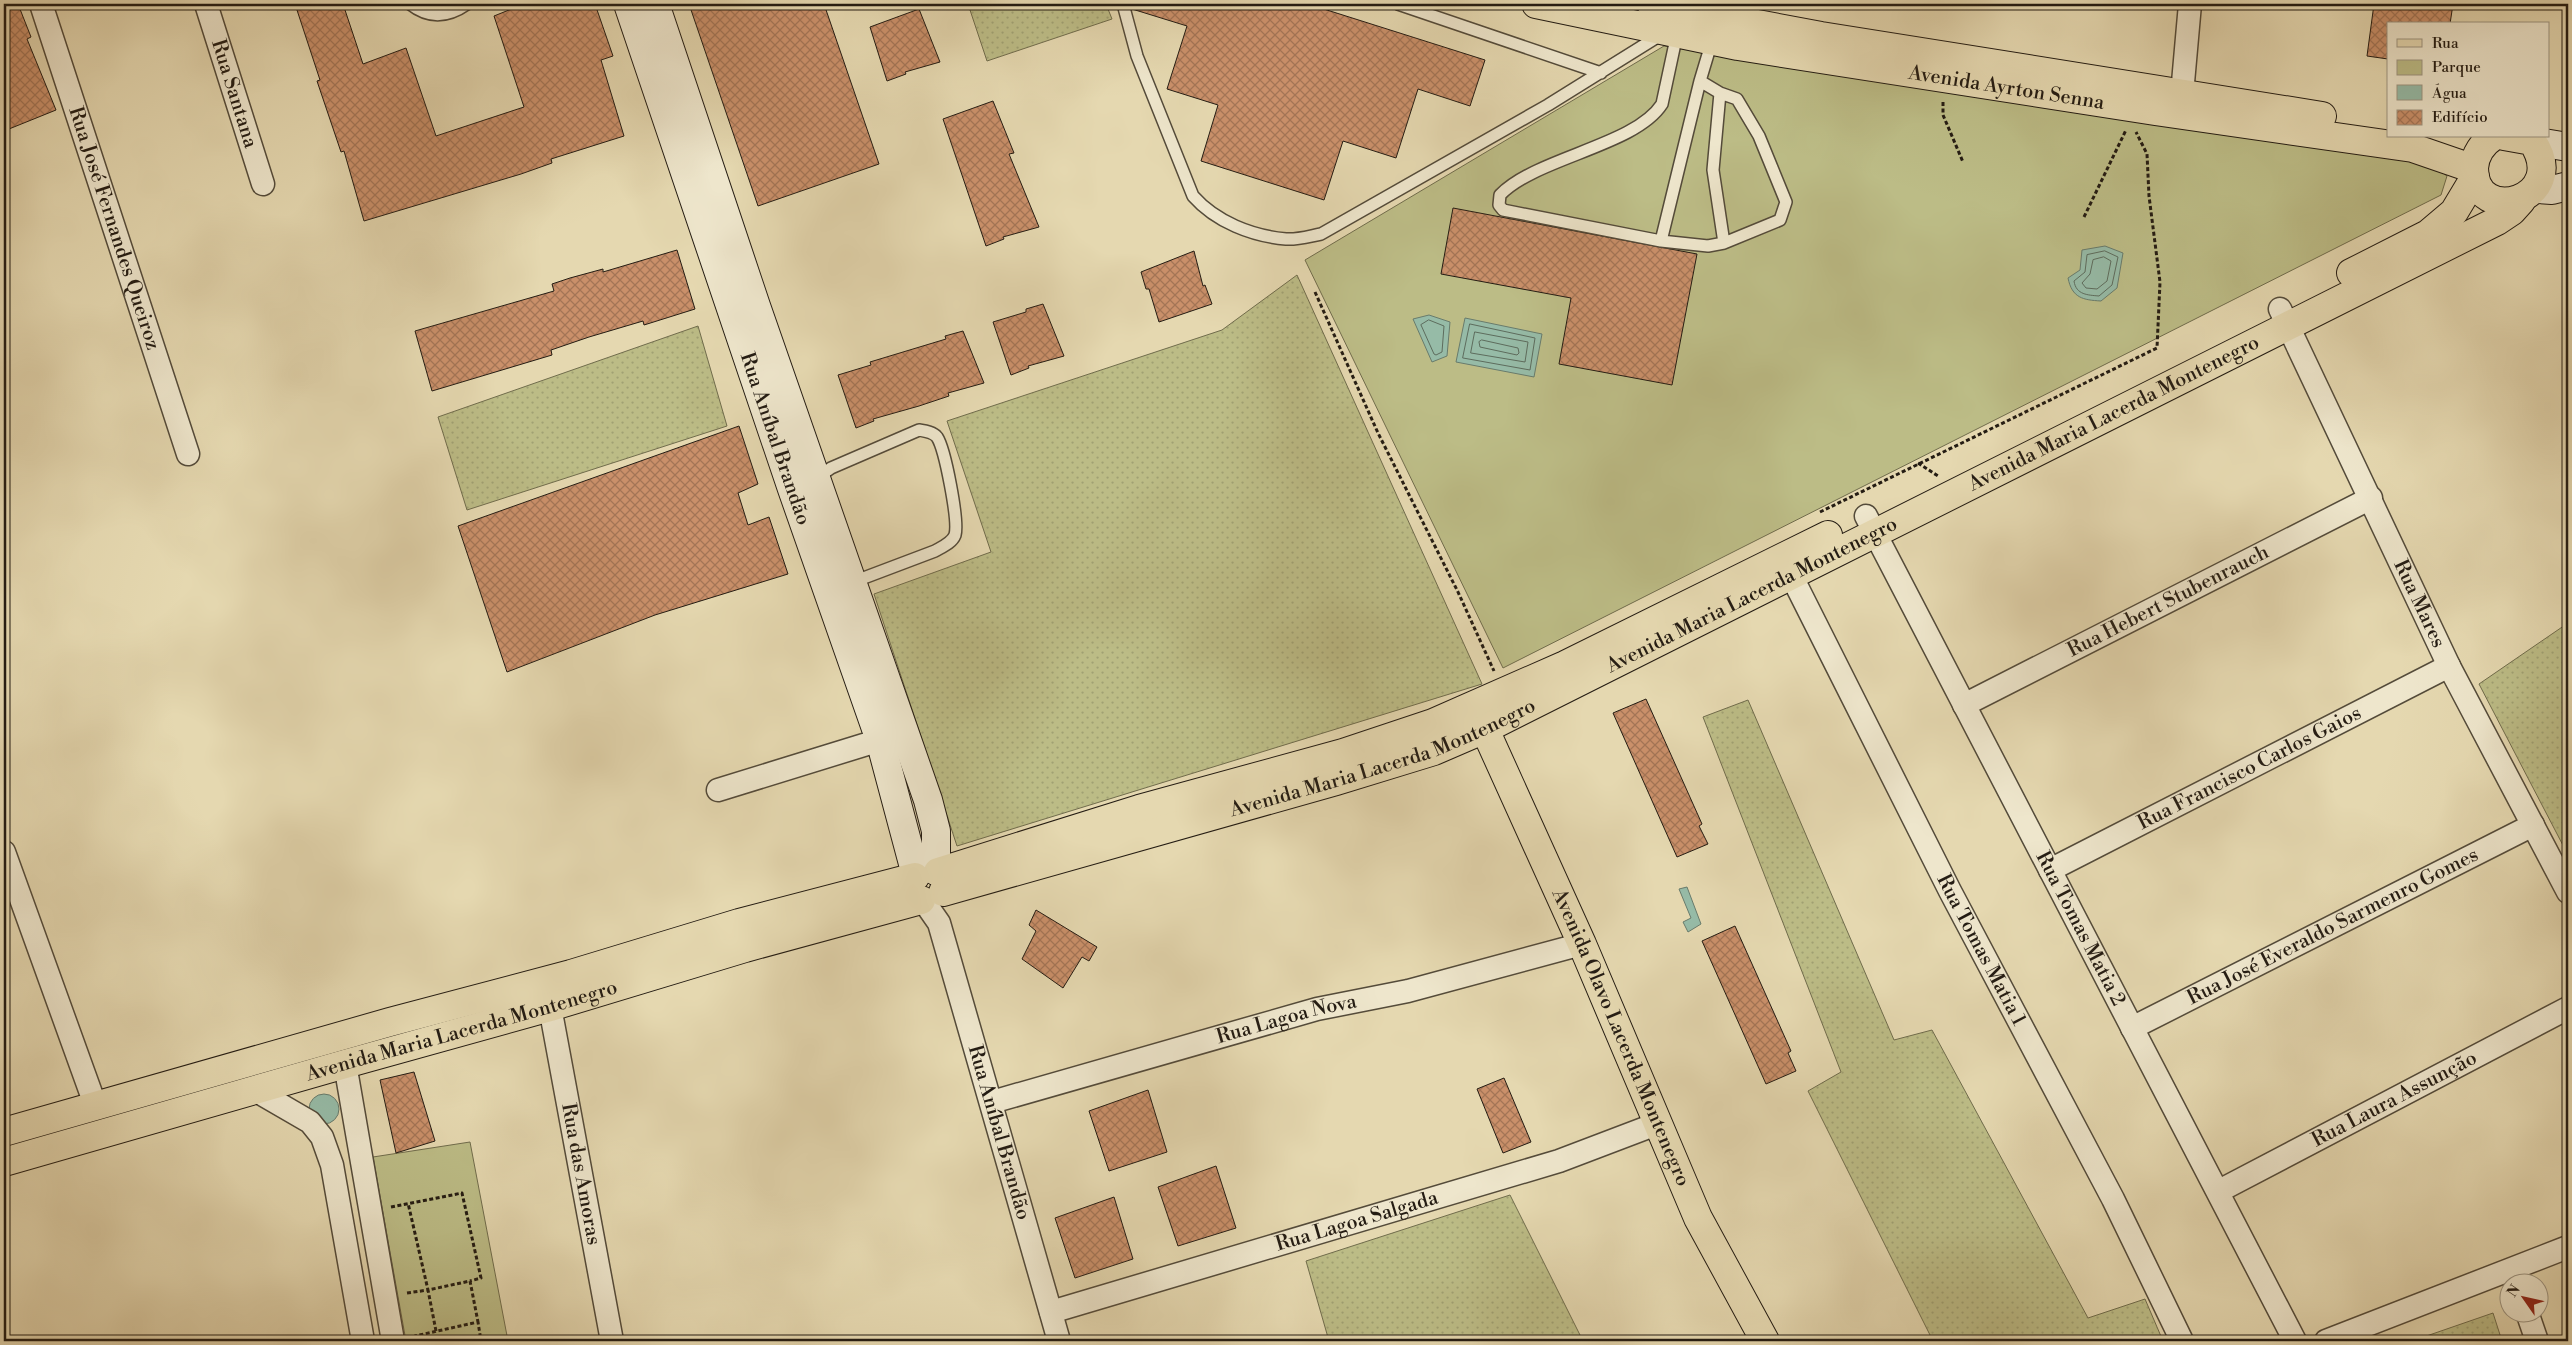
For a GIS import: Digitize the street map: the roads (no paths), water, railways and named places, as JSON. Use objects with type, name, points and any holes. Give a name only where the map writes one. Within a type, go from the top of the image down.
[{"type":"main road","name":"Avenida Ayrton Senna","points":[[1536,4],[1712,41],[2155,111],[2414,148],[2448,159],[2475,173]]},
{"type":"main road","name":"Avenida Ayrton Senna","points":[[1651,4],[1786,30],[2387,126]]},
{"type":"main road","name":"Avenida Maria Lacerda Montenegro","points":[[4,1162],[550,1007],[929,885],[1139,809],[1342,753],[1433,723],[1479,718],[1574,661],[1787,567],[2284,318],[2428,234],[2454,212],[2475,173],[2479,150],[2492,138]]},
{"type":"main road","points":[[2475,173],[2480,187],[2488,196],[2509,203],[2529,195],[2543,175],[2544,167],[2540,151],[2532,141],[2515,138]]},
{"type":"main road","points":[[2446,218],[2454,200],[2457,186],[2456,173],[2448,159]]},
{"type":"main road","name":"Avenida Maria Lacerda Montenegro","points":[[1870,524],[1943,479],[2284,318],[2497,221],[2512,211],[2529,195]]},
{"type":"main road","name":"Avenida Olavo Lacerda Montenegro","points":[[1479,718],[1582,944],[1698,1218],[1765,1341]]},
{"type":"main road","name":"Avenida Maria Lacerda Montenegro","points":[[4,1132],[390,1022],[562,977],[739,923],[929,885]]},
{"type":"street","name":"Rua José Fernandes Queiroz","points":[[41,4],[188,454]]},
{"type":"street","name":"Rua Santana","points":[[206,4],[263,184]]},
{"type":"street","name":"Rua Aníbal Brandão","points":[[628,4],[756,306],[928,800],[936,831],[929,885]]},
{"type":"street","name":"Rua Aníbal Brandão","points":[[656,4],[698,173],[880,740],[929,885],[1059,1341]]},
{"type":"street","points":[[2182,94],[2190,4]]},
{"type":"street","points":[[2532,141],[2568,146]]},
{"type":"street","points":[[2529,195],[2568,186]]},
{"type":"street","name":"Rua Mares","points":[[2284,318],[2449,666],[2568,892]]},
{"type":"street","name":"Rua Hebert Stubenrauch","points":[[1964,705],[2371,498]]},
{"type":"street","name":"Rua Tomas Matia 2","points":[[1870,524],[2296,1341]]},
{"type":"street","name":"Rua Tomas Matia 1","points":[[1787,567],[1950,891],[2113,1199],[2182,1341]]},
{"type":"street","name":"Rua Francisco Carlos Gaios","points":[[2050,870],[2449,666]]},
{"type":"street","points":[[718,790],[880,740]]},
{"type":"street","name":"Rua José Everaldo Sarmenro Gomes","points":[[2132,1028],[2534,825]]},
{"type":"street","points":[[4,852],[96,1107]]},
{"type":"street","name":"Rua Lagoa Nova","points":[[992,1102],[1308,1012],[1408,991],[1582,944]]},
{"type":"street","name":"Rua das Amoras","points":[[550,1007],[612,1341]]},
{"type":"street","name":"Rua Laura Assunção","points":[[2219,1191],[2568,1008]]},
{"type":"street","points":[[345,1064],[360,1164],[393,1341]]},
{"type":"street","points":[[255,1090],[310,1122],[322,1136],[332,1165],[363,1341]]},
{"type":"street","name":"Rua Lagoa Salgada","points":[[1051,1312],[1559,1160],[1659,1123]]},
{"type":"street","points":[[2521,1272],[2568,1247]]},
{"type":"street","points":[[2326,1341],[2500,1281]]},
{"type":"street","points":[[2530,1322],[2537,1341]]},
{"type":"lane","points":[[410,4],[422,12],[438,16],[453,13],[467,4]]},
{"type":"lane","points":[[1123,4],[1137,56],[1193,196],[1201,206],[1229,224],[1252,232],[1288,239],[1321,234],[1672,33]]},
{"type":"lane","points":[[1398,4],[1601,73]]},
{"type":"lane","points":[[1672,33],[1662,104],[1656,113],[1622,133],[1524,176],[1500,195],[1499,205],[1503,210],[1660,240],[1708,246],[1724,244],[1780,220],[1786,202],[1748,114],[1737,99],[1720,93],[1700,81]]},
{"type":"lane","points":[[1660,240],[1712,41]]},
{"type":"lane","points":[[1720,93],[1713,170],[1724,244]]},
{"type":"lane","points":[[817,478],[832,468],[919,430],[928,431],[937,437],[953,493],[957,525],[954,537],[947,545],[934,551],[853,582]]},
{"type":"water","points":[[2105,246],[2123,253],[2117,288],[2101,301],[2079,297],[2072,290],[2068,278],[2080,270],[2082,250]]},
{"type":"water","points":[[1429,315],[1450,322],[1447,356],[1432,362],[1413,319]]},
{"type":"water","points":[[1465,318],[1542,334],[1534,377],[1456,362]]},
{"type":"water","points":[[1687,887],[1701,924],[1688,932],[1683,922],[1691,918],[1679,889]]},
{"type":"water","points":[[324,1094],[334,1099],[339,1109],[334,1119],[324,1124],[314,1119],[309,1109],[314,1099]]}]
